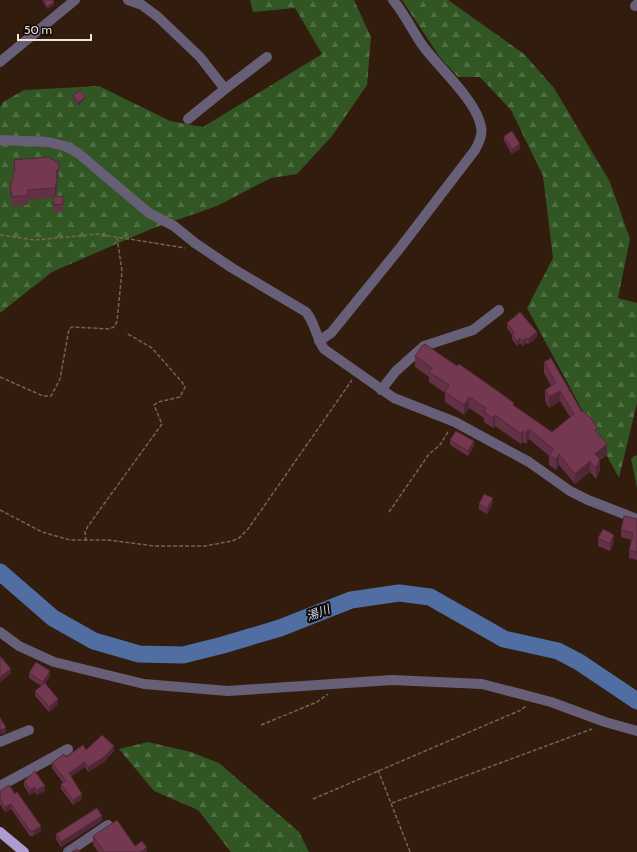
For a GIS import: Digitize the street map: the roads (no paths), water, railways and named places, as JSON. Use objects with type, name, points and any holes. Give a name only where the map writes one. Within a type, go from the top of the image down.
[{"type":"main road","points":[[0,832],[24,852]]},
{"type":"street","points":[[0,62],[76,0]]},
{"type":"street","points":[[128,0],[142,5],[158,17],[200,57],[225,89]]},
{"type":"street","points":[[319,341],[331,333],[400,248],[475,150],[482,133],[481,126],[466,97],[423,45],[402,11],[393,0]]},
{"type":"street","points":[[188,119],[267,57]]},
{"type":"street","points":[[0,140],[48,142],[65,146],[78,153],[149,213],[174,226],[195,243],[306,312],[312,320],[319,341],[324,349],[381,390],[394,398],[455,422],[529,462],[570,491],[588,500],[637,519]]},
{"type":"street","points":[[381,390],[396,372],[424,346],[473,330],[499,310]]},
{"type":"street","points":[[0,632],[19,646],[54,662],[144,684],[228,691],[392,680],[443,681],[482,684],[532,696],[605,722],[637,731]]},
{"type":"street","points":[[0,742],[29,730]]},
{"type":"street","points":[[0,786],[68,749]]},
{"type":"street","points":[[68,852],[108,825]]},
{"type":"waterway","name":"湯川","points":[[0,572],[53,618],[94,641],[139,654],[183,655],[223,645],[280,628],[351,600],[399,593],[430,597],[504,639],[558,651],[579,662],[637,701]]}]
